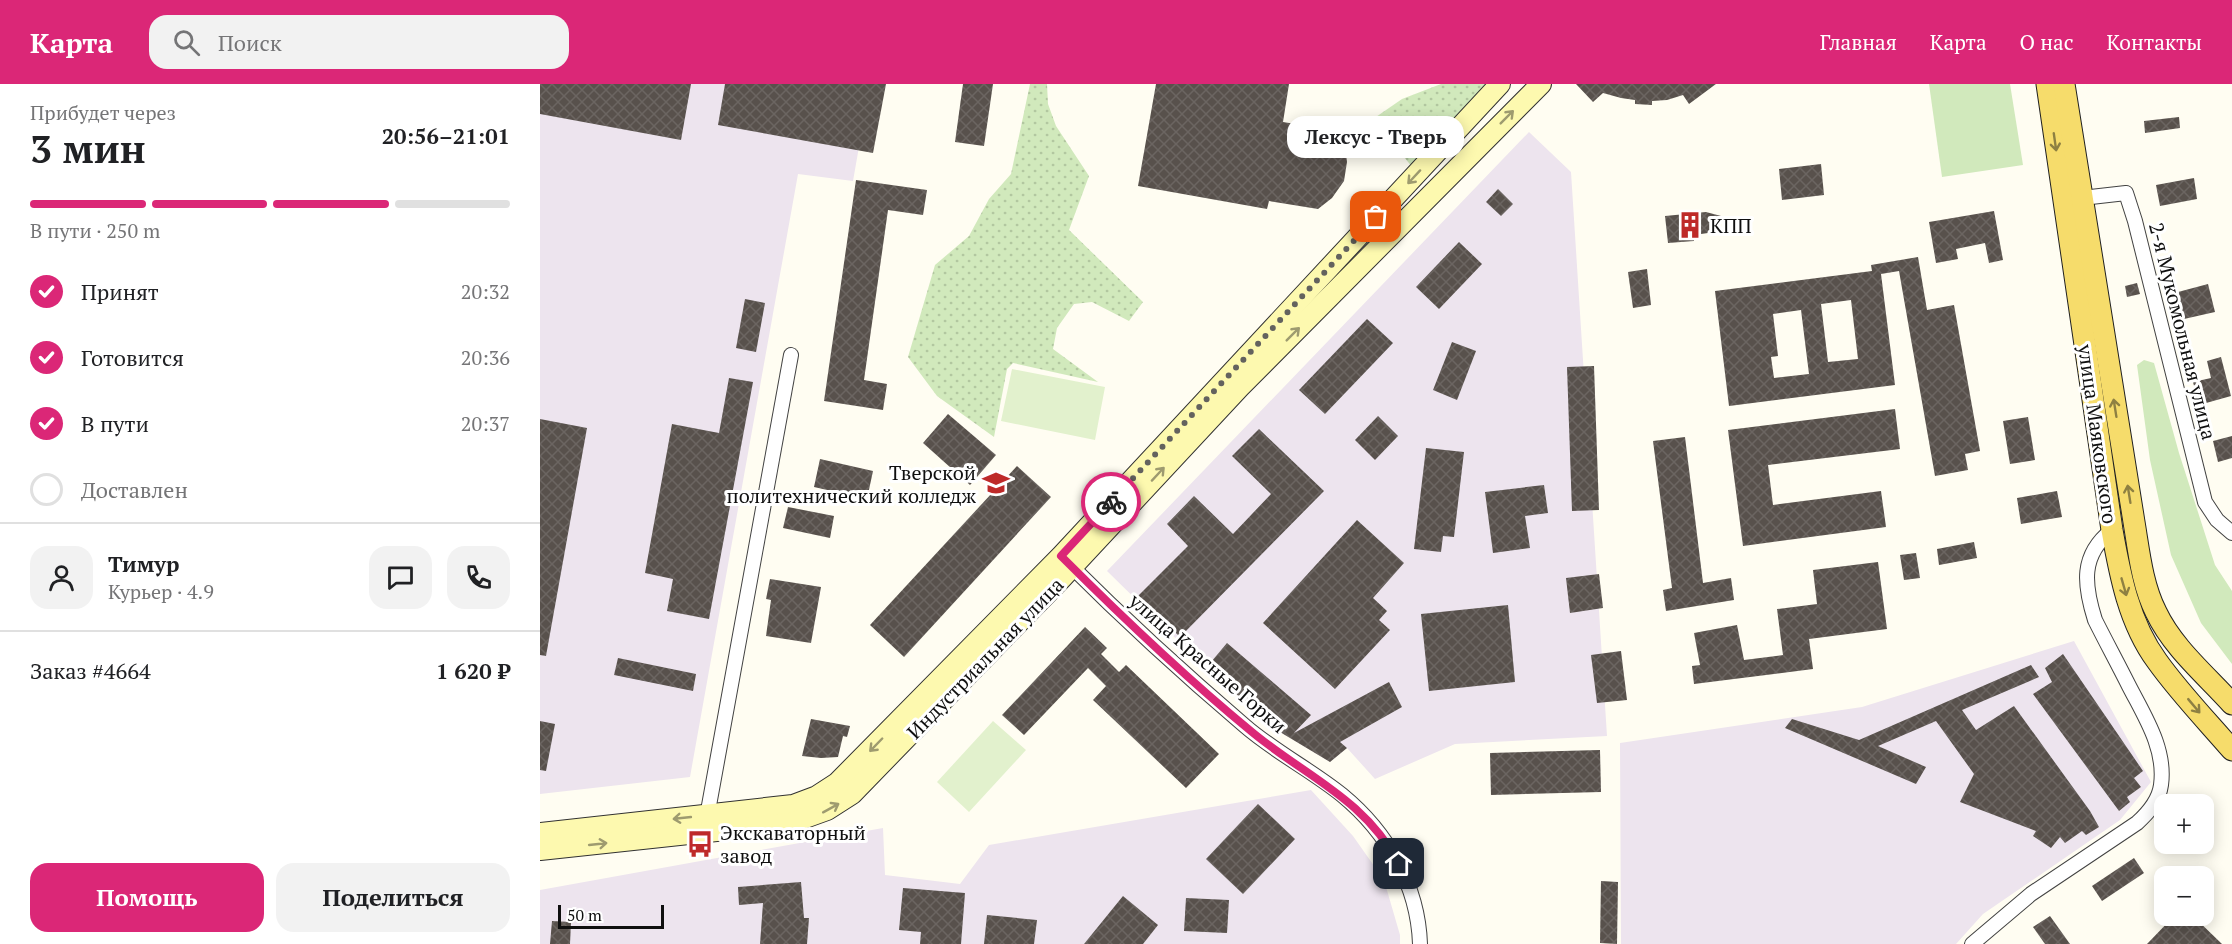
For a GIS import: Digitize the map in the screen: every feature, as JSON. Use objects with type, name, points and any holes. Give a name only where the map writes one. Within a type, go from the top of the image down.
[{"type":"main road","name":"улица Маяковского","points":[[2047,84],[2119,568],[2129,604],[2157,661],[2232,750]]},
{"type":"main road","name":"улица Маяковского","points":[[2064,84],[2143,573],[2155,611],[2177,645],[2232,704]]},
{"type":"street","name":"Индустриальная улица","points":[[1066,561],[1500,84]]},
{"type":"street","name":"Индустриальная улица","points":[[540,850],[705,823],[793,805],[817,796],[837,783],[1066,561],[1541,84]]},
{"type":"street","name":"2-я Мукомольная улица","points":[[2082,198],[2126,193],[2205,502],[2217,520],[2232,533]]},
{"type":"street","points":[[705,823],[791,355]]},
{"type":"street","points":[[1972,944],[2031,894],[2137,823],[2156,801],[2161,787],[2162,768],[2159,750],[2151,728],[2095,620],[2087,590],[2088,563],[2101,538],[2112,530]]},
{"type":"street","name":"улица Красные Горки","points":[[1066,561],[1195,683],[1254,734],[1341,794],[1360,811],[1393,852],[1405,876],[1416,909],[1420,944]]},
{"type":"street","name":"Индустриальная улица","points":[[540,833],[705,823]]},
{"type":"shaded area","points":[[540,84],[870,84],[853,181],[798,174],[690,777],[540,794]]},
{"type":"shaded area","points":[[1529,132],[1571,172],[1607,736],[1455,744],[1375,779],[1347,748],[1330,762],[1280,732],[1206,668],[1107,571]]},
{"type":"shaded area","points":[[2074,641],[2151,782],[2120,820],[1983,914],[1956,944],[1621,944],[1620,743],[1862,707]]},
{"type":"shaded area","name":"Экскаваторный завод","points":[[1311,790],[1353,836],[1384,880],[1400,935],[1400,944],[540,944],[540,890],[883,828],[885,875],[960,884],[989,845]]},
{"type":"green space","points":[[1030,84],[1047,84],[1048,104],[1056,126],[1089,176],[1069,230],[1143,302],[1129,321],[1092,302],[1074,304],[1057,328],[1053,349],[1098,382],[1013,363],[1007,369],[994,437],[937,396],[908,357],[935,265],[969,236],[989,199],[1011,174]]},
{"type":"green space","points":[[1441,84],[1506,84],[1417,173],[1373,119],[1402,99]]},
{"type":"green space","points":[[1929,84],[2010,84],[2023,165],[1942,177]]},
{"type":"green space","points":[[2144,360],[2154,363],[2179,453],[2215,565],[2232,591],[2232,664],[2201,623],[2171,555],[2150,460],[2137,365]]},
{"type":"green space","points":[[1012,369],[1105,387],[1095,440],[1001,421]]},
{"type":"green space","points":[[993,721],[1026,750],[969,812],[937,782]]},
{"type":"building","points":[[540,84],[691,84],[681,140],[540,114]]},
{"type":"building","points":[[725,84],[886,84],[873,153],[718,125]]},
{"type":"building","points":[[963,84],[993,84],[984,146],[955,142]]},
{"type":"building","points":[[1156,84],[1289,84],[1283,122],[1338,131],[1345,145],[1347,162],[1344,181],[1332,198],[1318,209],[1269,201],[1267,209],[1138,186]]},
{"type":"building","points":[[1576,84],[1716,84],[1689,104],[1683,95],[1667,100],[1652,101],[1652,105],[1635,104],[1635,100],[1603,93],[1593,102]]},
{"type":"building","points":[[2179,117],[2180,128],[2145,133],[2144,121]]},
{"type":"building","points":[[1821,164],[1824,195],[1782,200],[1779,169]]},
{"type":"building","points":[[2194,178],[2197,199],[2160,206],[2156,185]]},
{"type":"building","points":[[856,180],[927,190],[923,215],[888,210],[864,380],[887,384],[883,410],[824,401]]},
{"type":"building","points":[[1498,189],[1513,204],[1501,216],[1486,202]]},
{"type":"building","points":[[1994,211],[2003,260],[1989,263],[1985,243],[1956,249],[1958,259],[1936,263],[1929,222]]},
{"type":"building","name":"КПП","points":[[1706,212],[1721,216],[1708,233],[1694,235],[1694,241],[1668,243],[1665,216]]},
{"type":"building","points":[[1459,242],[1482,264],[1439,309],[1416,287]]},
{"type":"building","points":[[1918,257],[1927,310],[1954,305],[1980,451],[1965,454],[1968,470],[1935,476],[1899,271],[1881,274],[1895,385],[1729,406],[1715,291],[1872,271],[1871,265]],"holes":[[[1851,300],[1858,359],[1828,362],[1821,304]],[[1801,310],[1809,374],[1774,378],[1771,357],[1778,356],[1773,314]]]},
{"type":"building","points":[[1647,269],[1651,305],[1633,308],[1628,272]]},
{"type":"building","points":[[2137,283],[2140,294],[2127,297],[2125,286]]},
{"type":"building","points":[[2208,284],[2215,312],[2184,319],[2178,292]]},
{"type":"building","points":[[745,299],[765,303],[756,352],[736,348]]},
{"type":"building","points":[[1367,319],[1393,343],[1325,414],[1299,390]]},
{"type":"building","points":[[1452,342],[1476,351],[1457,400],[1433,390]]},
{"type":"building","points":[[2221,357],[2231,396],[2199,405],[2193,382],[2211,378],[2207,361]]},
{"type":"building","points":[[1594,366],[1599,510],[1572,511],[1567,367]]},
{"type":"building","points":[[729,378],[753,382],[709,619],[667,611],[673,579],[645,573],[672,424],[719,433]]},
{"type":"building","points":[[1895,409],[1900,449],[1768,465],[1773,505],[1881,491],[1886,527],[1743,546],[1728,430]]},
{"type":"building","points":[[948,414],[996,455],[970,485],[923,443]]},
{"type":"building","points":[[1378,416],[1398,436],[1375,460],[1355,440]]},
{"type":"building","points":[[2028,417],[2035,460],[2010,464],[2003,421]]},
{"type":"building","points":[[540,419],[587,428],[546,656],[540,655]]},
{"type":"building","points":[[1259,429],[1324,491],[1180,637],[1138,596],[1188,546],[1167,524],[1194,496],[1233,534],[1271,494],[1232,456]]},
{"type":"building","points":[[2232,436],[2232,458],[2218,462],[2213,441]]},
{"type":"building","points":[[1685,437],[1703,583],[1731,578],[1734,600],[1666,611],[1663,590],[1672,588],[1653,441]]},
{"type":"building","points":[[1426,448],[1464,452],[1454,537],[1443,536],[1441,552],[1414,549]]},
{"type":"building","points":[[820,459],[873,471],[867,499],[814,487]]},
{"type":"building","points":[[1017,466],[1051,497],[904,657],[870,625]]},
{"type":"building","points":[[1544,485],[1548,513],[1525,516],[1530,548],[1493,553],[1485,492]]},
{"type":"building","points":[[2057,491],[2062,517],[2021,524],[2017,498]]},
{"type":"building","points":[[788,507],[834,516],[830,538],[783,528]]},
{"type":"building","points":[[1357,520],[1404,563],[1373,598],[1387,611],[1379,620],[1390,630],[1335,689],[1263,623]]},
{"type":"building","points":[[1974,542],[1977,558],[1939,565],[1937,549]]},
{"type":"building","points":[[1916,553],[1920,578],[1904,580],[1900,555]]},
{"type":"building","points":[[1878,562],[1887,629],[1809,639],[1813,669],[1694,684],[1692,666],[1700,665],[1694,633],[1737,625],[1744,660],[1783,655],[1777,609],[1817,604],[1813,570]]},
{"type":"building","points":[[1599,574],[1603,608],[1570,613],[1566,578]]},
{"type":"building","points":[[770,579],[821,587],[811,643],[766,636],[771,600],[766,599]]},
{"type":"building","points":[[1508,605],[1515,682],[1429,691],[1421,614]]},
{"type":"building","points":[[1085,627],[1107,648],[1101,654],[1119,672],[1126,665],[1219,754],[1186,788],[1093,700],[1106,686],[1088,668],[1024,735],[1002,715]]},
{"type":"building","points":[[1227,643],[1311,715],[1294,733],[1389,682],[1402,707],[1340,742],[1347,748],[1330,762],[1280,732],[1206,668]]},
{"type":"building","points":[[1621,651],[1627,700],[1597,703],[1591,655]]},
{"type":"building","points":[[2063,654],[2143,771],[2134,778],[2141,787],[2127,797],[2130,802],[2119,811],[2033,694],[2052,682],[2045,668]]},
{"type":"building","points":[[618,658],[696,674],[693,691],[614,675]]},
{"type":"building","points":[[2031,665],[2039,677],[1962,710],[1976,730],[2014,706],[2090,811],[2099,827],[2086,835],[2082,831],[2065,843],[2060,837],[2051,848],[2033,836],[2036,831],[1960,802],[1974,774],[1936,721],[1878,746],[1926,767],[1916,784],[1785,728],[1792,719],[1859,740]]},
{"type":"building","points":[[811,719],[850,726],[847,737],[843,736],[838,757],[802,756]]},
{"type":"building","points":[[540,721],[555,724],[546,771],[540,770]]},
{"type":"building","points":[[1600,750],[1601,792],[1491,795],[1490,753]]},
{"type":"building","points":[[1258,804],[1295,839],[1243,894],[1206,859]]},
{"type":"building","points":[[2134,858],[2144,873],[2102,901],[2092,886]]},
{"type":"building","points":[[1601,881],[1618,882],[1617,944],[1600,943]]},
{"type":"building","points":[[801,882],[804,918],[809,918],[807,944],[760,944],[763,903],[739,905],[738,887]]},
{"type":"building","points":[[903,888],[965,893],[961,944],[920,944],[921,932],[899,930]]},
{"type":"building","points":[[1123,896],[1158,925],[1143,944],[1084,944]]},
{"type":"building","points":[[1186,898],[1229,900],[1227,933],[1184,931]]},
{"type":"building","points":[[987,915],[1037,920],[1034,944],[984,944]]},
{"type":"building","points":[[2050,916],[2070,944],[2045,944],[2033,927]]},
{"type":"building","points":[[552,921],[571,922],[570,944],[550,944]]},
{"type":"building","points":[[2164,926],[2203,926],[2222,944],[2147,944]]},
{"type":"way so far","points":[[1111,502],[1376,217]]},
{"type":"place","name":"Лексус - Тверь","points":[[1376,217]]},
{"type":"place","name":"КПП","points":[[1690,225]]},
{"type":"place","name":"Тверской политехнический колледж","points":[[996,483]]},
{"type":"place","name":"Экскаваторный завод","points":[[700,844]]},
{"type":"route","points":[[1111,502],[1061,556],[1195,683],[1254,734],[1341,794],[1360,811],[1378,831],[1399,864]]}]
